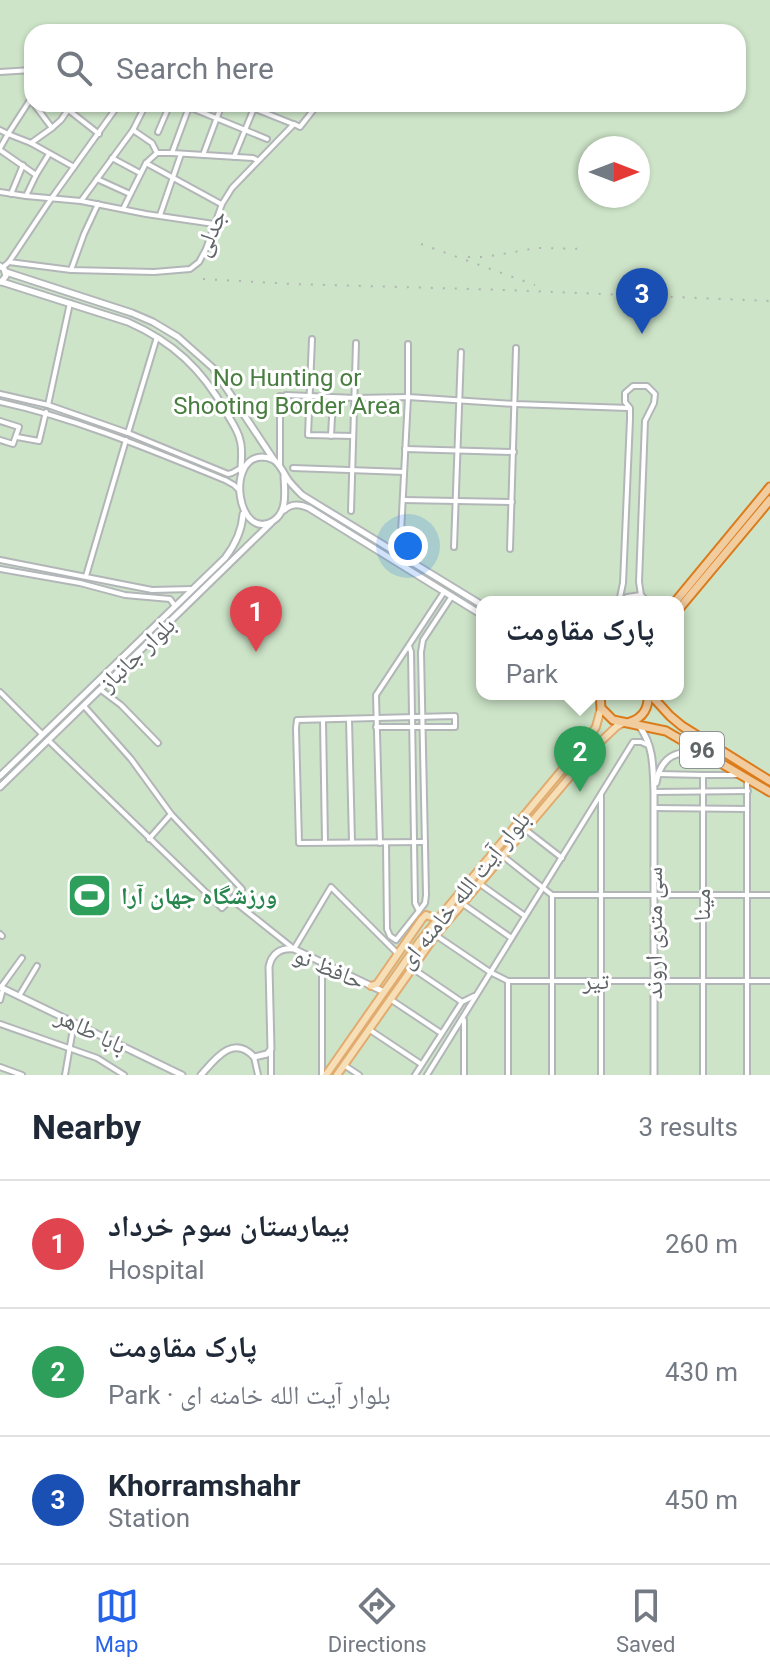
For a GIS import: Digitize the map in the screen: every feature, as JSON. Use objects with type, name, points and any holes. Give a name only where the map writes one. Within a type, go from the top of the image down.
[{"type":"highway","points":[[680,596],[770,487]]},
{"type":"highway","points":[[684,603],[770,500]]},
{"type":"highway","points":[[600,700],[601,708]]},
{"type":"highway","name":"96","points":[[629,723],[645,712],[648,700]]},
{"type":"highway","name":"96","points":[[655,700],[682,726],[770,781]]},
{"type":"highway","name":"96","points":[[601,708],[613,720],[666,731],[770,792]]},
{"type":"main road","points":[[3,269],[6,276],[1,283],[128,322],[157,337],[202,374],[241,442],[243,509],[254,522],[273,521],[287,507],[301,504],[476,611]]},
{"type":"main road","points":[[3,269],[153,322],[195,350],[213,368],[274,460],[302,495],[476,601]]},
{"type":"main road","points":[[233,424],[246,417]]},
{"type":"main road","points":[[241,478],[250,461],[261,457],[274,460]]},
{"type":"main road","points":[[281,514],[284,474]]},
{"type":"main road","name":"بلوار جانباز","points":[[0,776],[225,558],[241,527],[243,509]]},
{"type":"main road","name":"بلوار جانباز","points":[[0,787],[273,521]]},
{"type":"main road","points":[[435,586],[439,579]]},
{"type":"main road","name":"بلوار آیت الله خامنه ای","points":[[324,1075],[428,930],[586,741],[596,727],[601,708]]},
{"type":"main road","points":[[629,723],[645,735],[651,746],[654,792]]},
{"type":"main road","name":"بلوار آیت الله خامنه ای","points":[[337,1075],[435,936],[595,747],[617,726],[629,723]]},
{"type":"main road","points":[[42,734],[48,740]]},
{"type":"main road","points":[[654,792],[658,774],[669,757],[682,753],[697,754],[724,764]]},
{"type":"main road","name":"سی متری اروند","points":[[654,792],[654,1075]]},
{"type":"main road","points":[[371,986],[377,984],[426,915],[437,919]]},
{"type":"main road","name":"حافظ نو","points":[[271,1049],[270,962],[277,952],[294,949],[384,992]]},
{"type":"main road","name":"بابا طاهر","points":[[1,988],[182,1075]]},
{"type":"main road","points":[[201,1075],[228,1049],[246,1049],[254,1057],[263,1056],[271,1049]]},
{"type":"street","points":[[0,72],[24,70]]},
{"type":"street","points":[[24,112],[0,149],[36,175]]},
{"type":"street","points":[[40,112],[52,128]]},
{"type":"street","points":[[31,143],[52,128],[66,112]]},
{"type":"street","points":[[71,112],[99,134]]},
{"type":"street","points":[[3,269],[114,112]]},
{"type":"street","points":[[81,201],[133,130],[142,112]]},
{"type":"street","points":[[158,132],[167,112]]},
{"type":"street","points":[[172,153],[188,112]]},
{"type":"street","points":[[202,112],[267,139]]},
{"type":"street","points":[[203,155],[219,112]]},
{"type":"street","points":[[234,157],[252,112]]},
{"type":"street","points":[[264,112],[294,124]]},
{"type":"street","name":"جدلی","points":[[9,262],[71,270],[154,272],[190,269],[199,262],[206,249],[222,204],[232,188],[294,124],[300,127],[312,112]]},
{"type":"street","points":[[0,130],[31,143],[74,168]]},
{"type":"street","points":[[133,130],[152,143],[157,153]]},
{"type":"street","points":[[123,209],[146,163],[157,153],[253,158],[258,161]]},
{"type":"street","points":[[26,196],[49,154]]},
{"type":"street","points":[[160,215],[181,154]]},
{"type":"street","points":[[112,158],[140,173]]},
{"type":"street","points":[[146,163],[222,204]]},
{"type":"street","points":[[11,194],[23,165]]},
{"type":"street","points":[[97,179],[130,194]]},
{"type":"street","points":[[0,192],[81,201],[214,224]]},
{"type":"street","points":[[71,270],[98,204]]},
{"type":"street","points":[[48,405],[70,303]]},
{"type":"street","points":[[128,433],[157,337]]},
{"type":"street","points":[[312,339],[308,435],[354,436]]},
{"type":"street","points":[[351,511],[356,343]]},
{"type":"street","points":[[401,533],[408,344]]},
{"type":"street","points":[[510,549],[516,348]]},
{"type":"street","points":[[454,547],[461,352]]},
{"type":"street","points":[[621,596],[630,408],[625,402],[625,393],[633,386],[647,386],[655,394],[645,421],[641,595],[634,596]]},
{"type":"street","points":[[0,394],[48,405],[128,433],[228,474],[241,468]]},
{"type":"street","points":[[286,395],[408,397],[630,408]]},
{"type":"street","points":[[280,396],[280,467]]},
{"type":"street","points":[[331,436],[333,397]]},
{"type":"street","points":[[0,402],[46,412],[126,440],[225,480],[241,493]]},
{"type":"street","points":[[17,437],[39,441],[46,412]]},
{"type":"street","points":[[0,421],[18,426],[13,444],[0,440]]},
{"type":"street","points":[[84,584],[126,440]]},
{"type":"street","points":[[405,449],[514,452]]},
{"type":"street","points":[[293,468],[404,472]]},
{"type":"street","points":[[403,500],[513,502]]},
{"type":"street","points":[[0,560],[152,590],[192,589]]},
{"type":"street","points":[[0,569],[84,584],[125,595],[170,599],[175,606]]},
{"type":"street","points":[[444,592],[410,649],[376,695],[387,929],[396,940],[425,903],[421,652],[423,640],[452,596]]},
{"type":"street","points":[[434,606],[442,611]]},
{"type":"street","points":[[410,649],[421,652]]},
{"type":"street","points":[[410,649],[415,903],[419,911]]},
{"type":"street","points":[[101,690],[121,705],[158,743]]},
{"type":"street","points":[[0,692],[42,734]]},
{"type":"street","points":[[48,740],[222,908],[242,889],[171,814],[131,759],[84,706]]},
{"type":"street","points":[[376,727],[455,727],[455,716],[297,720],[299,843],[425,842]]},
{"type":"street","points":[[349,719],[352,842]]},
{"type":"street","points":[[323,720],[325,843]]},
{"type":"street","points":[[427,1075],[633,742],[651,746]]},
{"type":"street","points":[[658,774],[745,776],[748,791],[747,1075]]},
{"type":"street","name":"مینا","points":[[703,775],[703,1075]]},
{"type":"street","points":[[414,787],[424,787]]},
{"type":"street","points":[[654,792],[748,791]]},
{"type":"street","points":[[601,793],[601,1075]]},
{"type":"street","points":[[654,808],[747,809]]},
{"type":"street","points":[[149,839],[171,814]]},
{"type":"street","points":[[525,830],[562,858]]},
{"type":"street","points":[[503,856],[552,895],[770,895]]},
{"type":"street","points":[[480,884],[525,916]]},
{"type":"street","points":[[235,902],[294,949],[331,887],[398,954]]},
{"type":"street","points":[[552,895],[552,1075]]},
{"type":"street","points":[[463,904],[511,937]]},
{"type":"street","name":"تیر","points":[[428,930],[508,981],[770,981]]},
{"type":"street","points":[[0,1000],[1,988],[22,958]]},
{"type":"street","points":[[322,962],[324,1075]]},
{"type":"street","points":[[19,996],[37,966]]},
{"type":"street","points":[[412,968],[462,1002]]},
{"type":"street","points":[[508,981],[508,1075]]},
{"type":"street","points":[[415,1075],[462,1002],[476,994]]},
{"type":"street","points":[[390,999],[441,1033]]},
{"type":"street","points":[[464,1017],[464,1075]]},
{"type":"street","points":[[65,1075],[74,1023]]},
{"type":"street","points":[[0,1024],[97,1058],[124,1075]]},
{"type":"street","points":[[369,1029],[421,1064]]},
{"type":"street","points":[[271,1049],[271,1075]]},
{"type":"street","points":[[254,1057],[258,1075]]},
{"type":"street","points":[[344,1065],[359,1075]]},
{"type":"street","points":[[0,1067],[22,1075]]},
{"type":"green space","name":"No Hunting or Shooting Border Area","points":[[0,0],[770,0],[770,1075],[0,1075]]},
{"type":"railway","points":[[421,244],[535,285]]},
{"type":"railway","points":[[468,257],[537,248],[584,249]]},
{"type":"railway","points":[[203,279],[770,301]]},
{"type":"place","name":"Khorramshahr","points":[[642,334]]},
{"type":"place","name":"بیمارستان سوم خرداد","points":[[256,652]]},
{"type":"place","name":"پارک مقاومت","points":[[580,792]]},
{"type":"place","name":"ورزشگاه جهان آرا","points":[[90,896]]}]
